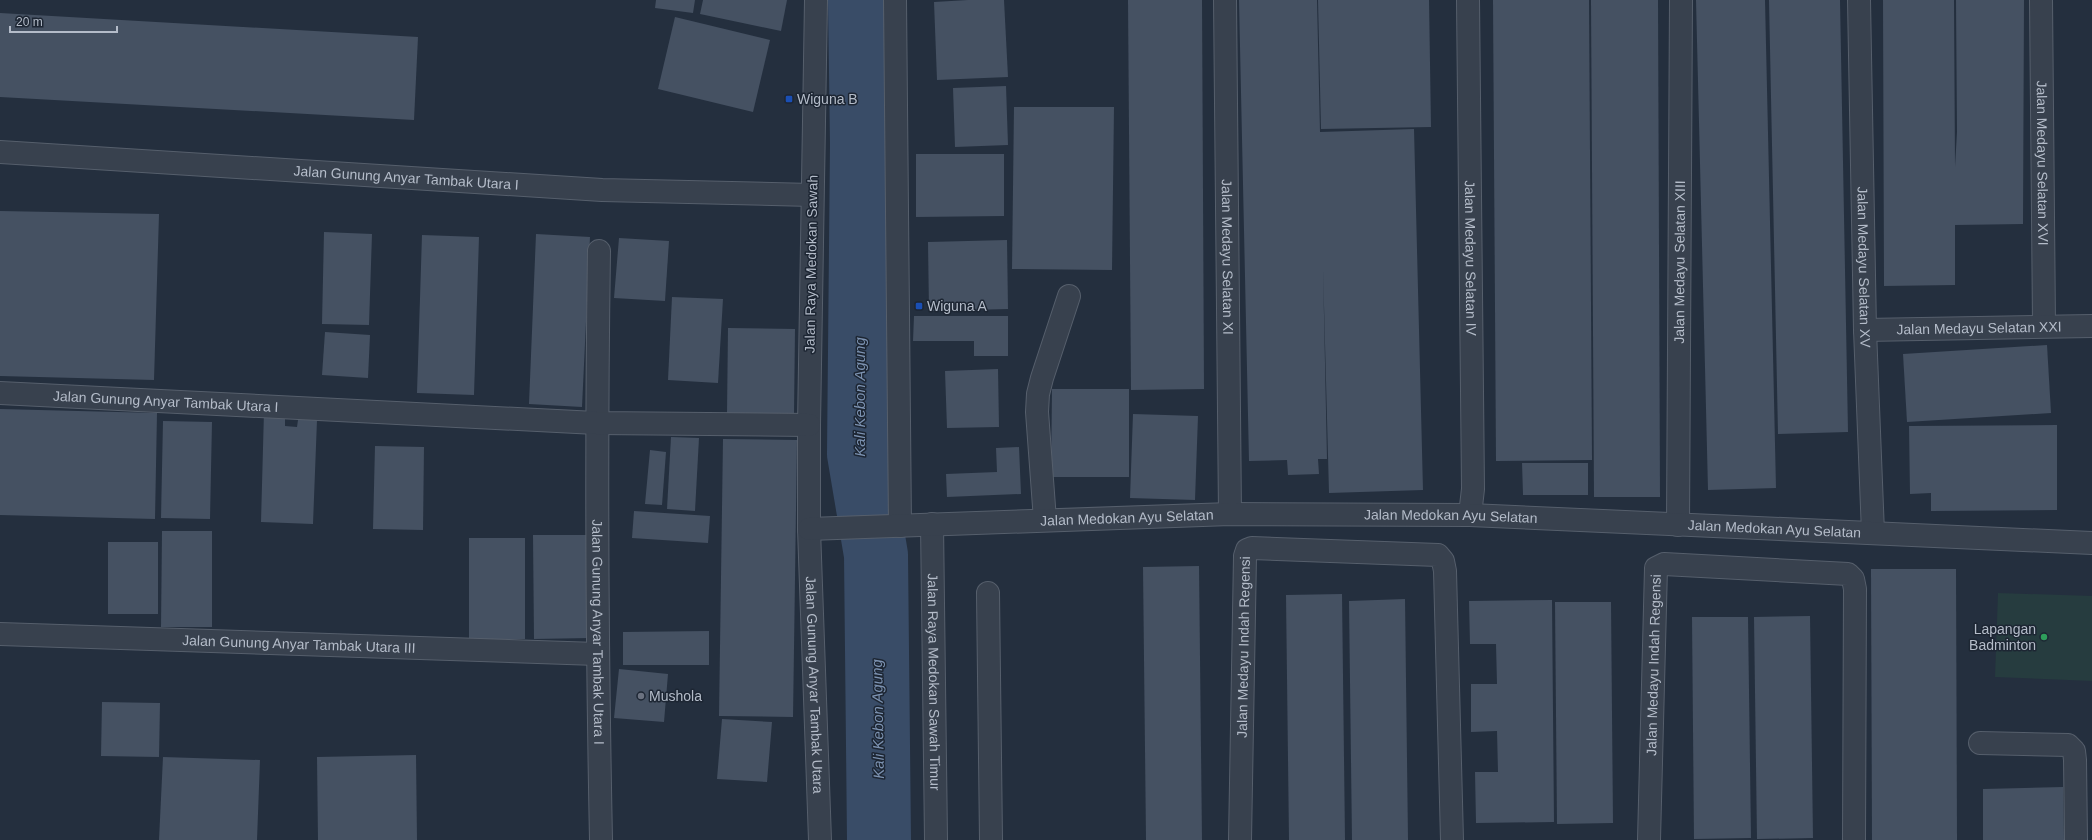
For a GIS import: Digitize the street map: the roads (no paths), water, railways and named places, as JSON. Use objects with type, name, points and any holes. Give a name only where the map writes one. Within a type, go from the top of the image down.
[{"type":"street","name":"Jalan Raya Medokan Sawah","points":[[816,0],[809,425],[817,528]]},
{"type":"street","points":[[895,0],[897,526]]},
{"type":"street","name":"Jalan Medayu Selatan XI","points":[[1225,0],[1230,514]]},
{"type":"street","name":"Jalan Medayu Selatan IV","points":[[1468,0],[1473,482],[1470,515]]},
{"type":"street","name":"Jalan Medayu Selatan XIII","points":[[1678,525],[1681,0]]},
{"type":"street","name":"Jalan Medayu Selatan XV","points":[[1859,0],[1865,330],[1873,533]]},
{"type":"street","name":"Jalan Medayu Selatan XVI","points":[[2041,0],[2044,325]]},
{"type":"street","name":"Jalan Gunung Anyar Tambak Utara I","points":[[0,152],[602,190],[812,195]]},
{"type":"street","name":"Jalan Gunung Anyar Tambak Utara I","points":[[600,251],[596,423],[597,654],[601,840]]},
{"type":"street","points":[[1045,520],[1037,412],[1038,394],[1069,296]]},
{"type":"street","name":"Jalan Medayu Selatan XXI","points":[[1865,330],[2044,325],[2092,326]]},
{"type":"street","name":"Jalan Gunung Anyar Tambak Utara I","points":[[0,393],[596,423],[809,425]]},
{"type":"street","name":"Jalan Medokan Ayu Selatan","points":[[817,528],[1230,514],[1470,515],[2092,543]]},
{"type":"street","name":"Jalan Raya Medokan Sawah Timur","points":[[932,524],[936,840]]},
{"type":"street","name":"Jalan Gunung Anyar Tambak Utara","points":[[817,528],[820,840]]},
{"type":"street","name":"Jalan Medayu Indah Regensi","points":[[1240,840],[1245,556],[1247,550],[1252,548],[1438,555],[1443,561],[1445,571],[1452,840]]},
{"type":"street","name":"Jalan Medayu Indah Regensi","points":[[1649,840],[1656,568],[1664,564],[1848,574],[1853,579],[1855,589],[1854,840]]},
{"type":"street","points":[[988,592],[991,840]]},
{"type":"street","name":"Jalan Gunung Anyar Tambak Utara III","points":[[0,634],[597,654]]},
{"type":"street","points":[[1980,743],[2068,745],[2074,751],[2076,840]]},
{"type":"waterway","name":"Kali Kebon Agung","points":[[860,0],[862,144],[859,454],[876,555],[879,840]]},
{"type":"place","name":"Wiguna B","points":[[789,99]]},
{"type":"place","name":"Wiguna A","points":[[919,306]]},
{"type":"place","name":"Lapangan Badminton","points":[[2044,637]]},
{"type":"place","name":"Mushola","points":[[641,696]]}]
